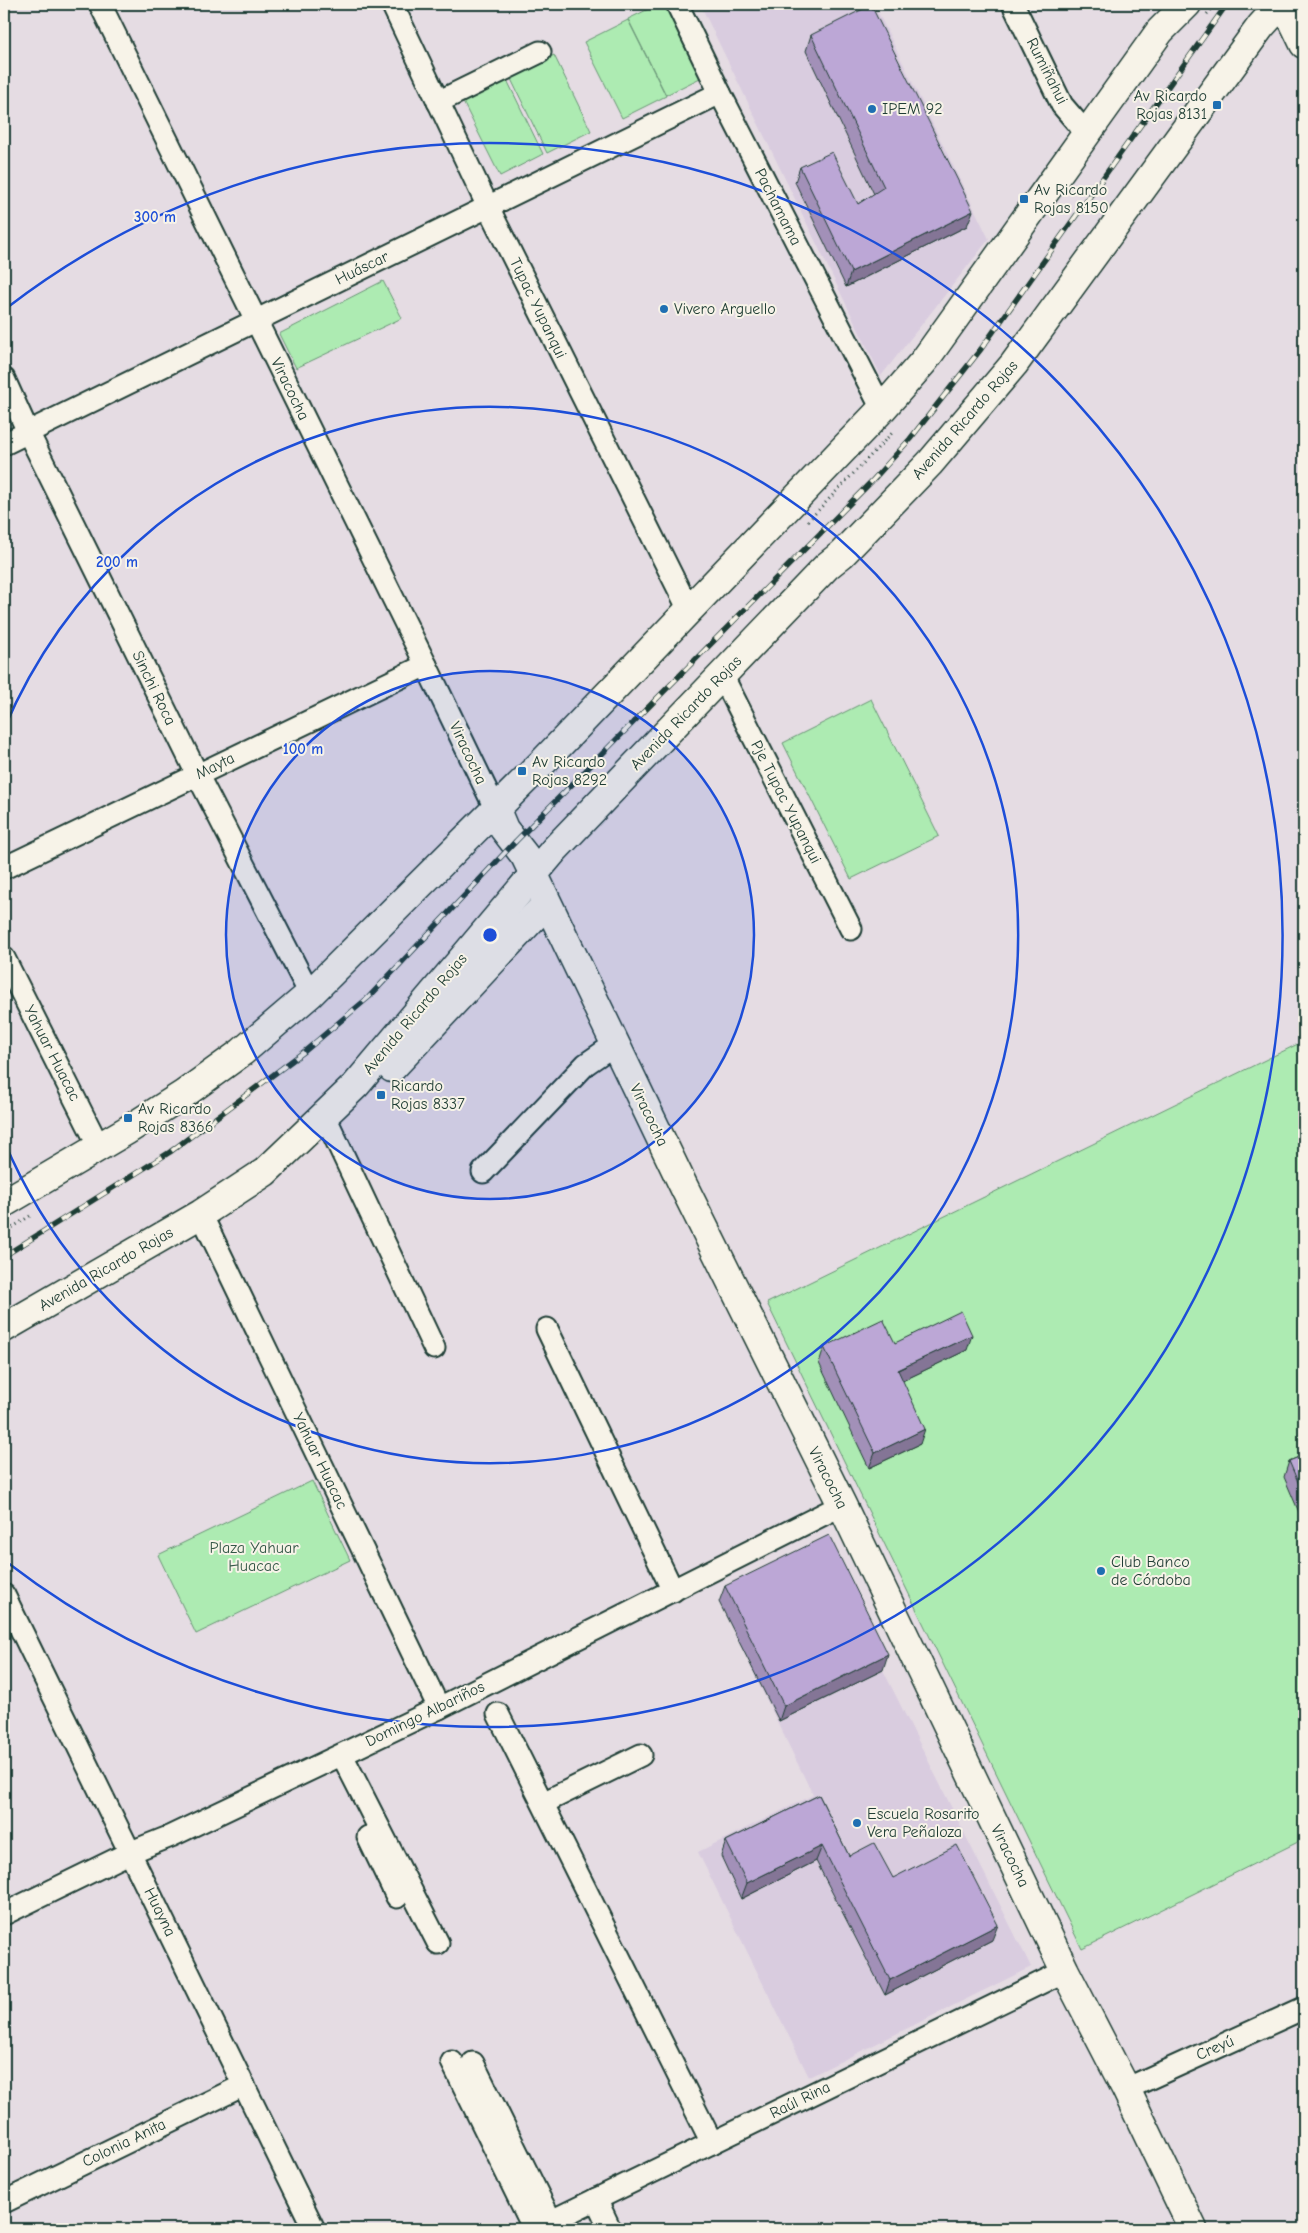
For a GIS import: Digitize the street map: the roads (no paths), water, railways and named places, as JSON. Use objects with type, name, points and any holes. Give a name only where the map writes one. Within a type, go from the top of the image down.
[{"type":"main road","points":[[4,1203],[155,1114],[217,1071],[310,994],[496,810],[882,408],[944,335],[1160,31],[1187,4]]},
{"type":"main road","points":[[1280,4],[1293,21],[1304,44]]},
{"type":"main road","name":"Avenida Ricardo Rojas","points":[[4,1328],[201,1214],[266,1172],[356,1085],[533,873],[827,566],[842,554],[892,503],[973,414],[1014,364],[1261,26],[1280,4]]},
{"type":"main road","name":"Viracocha","points":[[496,810],[504,829],[516,842],[533,873],[546,904],[842,1505],[1066,1972],[1126,2089],[1193,2229]]},
{"type":"main road","points":[[266,1172],[305,1147],[335,1123],[469,988],[546,904]]},
{"type":"street","name":"Viracocha","points":[[100,4],[426,664],[496,810]]},
{"type":"street","name":"Tupac Yupanqui","points":[[392,4],[488,207],[689,610]]},
{"type":"street","name":"Pachamama","points":[[677,4],[720,93],[882,408]]},
{"type":"street","name":"Rumiñahui","points":[[1013,4],[1062,105],[1087,134]]},
{"type":"street","points":[[438,102],[540,52]]},
{"type":"street","name":"Huáscar","points":[[4,444],[720,93]]},
{"type":"street","name":"Sinchi Roca","points":[[4,379],[28,432],[197,774],[310,994]]},
{"type":"street","name":"Mayta","points":[[4,868],[426,664]]},
{"type":"street","name":"Pje Tupac Yupanqui","points":[[722,675],[851,930]]},
{"type":"street","name":"Yahuar Huacac","points":[[4,958],[99,1147]]},
{"type":"street","points":[[483,1172],[586,1064],[615,1044]]},
{"type":"street","points":[[335,1123],[432,1311]]},
{"type":"street","points":[[335,1123],[434,1348]]},
{"type":"street","name":"Yahuar Huacac","points":[[201,1214],[439,1708]]},
{"type":"street","points":[[548,1329],[673,1591]]},
{"type":"street","name":"Domingo Albariños","points":[[4,1914],[131,1852],[171,1836],[439,1708],[842,1505]]},
{"type":"street","name":"Huayna","points":[[4,1595],[314,2229]]},
{"type":"street","points":[[498,1714],[712,2143]]},
{"type":"street","points":[[543,1803],[642,1755]]},
{"type":"street","points":[[336,1758],[397,1897]]},
{"type":"street","points":[[336,1758],[438,1943]]},
{"type":"street","name":"Raúl Rina","points":[[540,2227],[1066,1972]]},
{"type":"street","name":"Creyú","points":[[1126,2089],[1304,2008]]},
{"type":"street","points":[[452,2062],[540,2227]]},
{"type":"street","points":[[473,2063],[540,2227]]},
{"type":"street","name":"Colonia Anita","points":[[4,2202],[244,2085]]},
{"type":"street","points":[[596,2200],[610,2229]]},
{"type":"railway","points":[[4,1256],[170,1152],[305,1051],[369,997],[516,841],[872,481],[910,439],[981,349],[1227,4]]},
{"type":"place","name":"Av Ricardo Rojas 8131","points":[[1217,105]]},
{"type":"place","name":"IPEM 92","points":[[872,109]]},
{"type":"place","name":"Av Ricardo Rojas 8150","points":[[1024,199]]},
{"type":"place","name":"Vivero Arguello","points":[[664,309]]},
{"type":"place","name":"Av Ricardo Rojas 8292","points":[[522,771]]},
{"type":"place","name":"Ricardo Rojas 8337","points":[[381,1095]]},
{"type":"place","name":"Av Ricardo Rojas 8366","points":[[128,1118]]},
{"type":"place","name":"Club Banco de Córdoba","points":[[1101,1571]]},
{"type":"place","name":"Escuela Rosarito Vera Peñaloza","points":[[857,1823]]},
{"type":"park label","name":"Plaza Yahuar Huacac","points":[[254,1557]]}]
